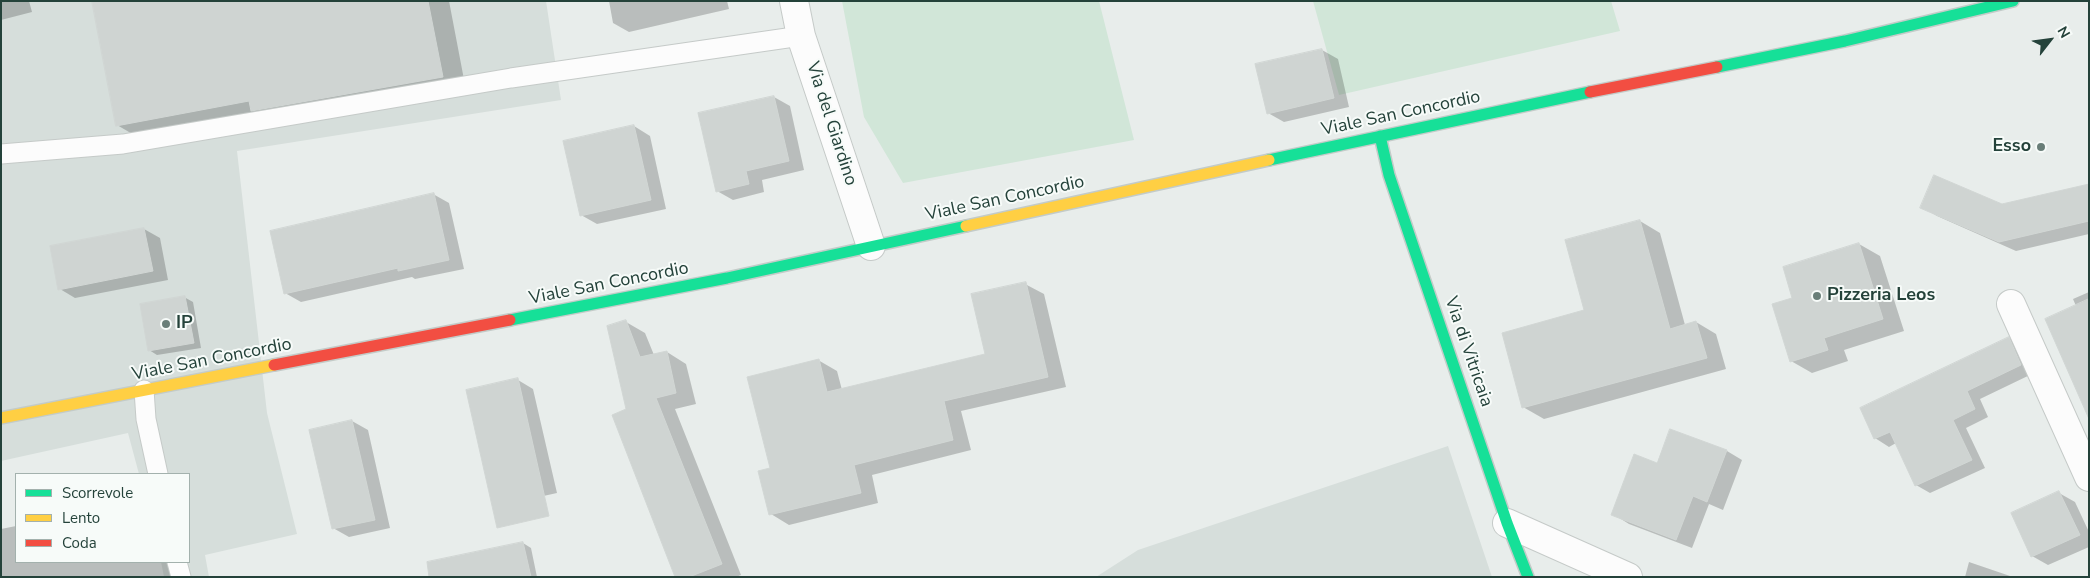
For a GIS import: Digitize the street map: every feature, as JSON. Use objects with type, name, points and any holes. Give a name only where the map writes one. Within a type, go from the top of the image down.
[{"type":"main road","name":"Viale San Concordio","points":[[1,418],[688,286],[1380,136],[1845,42],[2013,1]]},
{"type":"main road","name":"Via di Vitricaia","points":[[1380,136],[1389,175],[1507,522],[1528,577]]},
{"type":"street","name":"Via del Giardino","points":[[794,1],[801,36],[871,246]]},
{"type":"street","points":[[2011,304],[2089,477]]},
{"type":"street","points":[[1507,522],[1628,577]]},
{"type":"lane","points":[[1,154],[123,144],[511,78],[801,36]]},
{"type":"lane","points":[[144,390],[146,419],[158,473]]},
{"type":"lane","points":[[177,563],[180,577]]},
{"type":"shaded area","points":[[1,1],[546,1],[561,100],[237,151],[267,413],[297,534],[205,555],[209,577],[164,577],[161,563],[190,563],[190,473],[139,473],[128,433],[1,461]]},
{"type":"shaded area","points":[[1448,446],[1492,577],[1096,577],[1138,550]]},
{"type":"green space","points":[[842,1],[1099,1],[1134,140],[903,183],[864,117]]},
{"type":"green space","points":[[1313,1],[1611,1],[1620,31],[1339,95]]},
{"type":"building","points":[[92,1],[428,1],[443,77],[251,111],[249,101],[116,126]]},
{"type":"building","points":[[1322,49],[1334,98],[1267,114],[1255,64]]},
{"type":"building","points":[[774,96],[789,161],[746,171],[749,184],[716,192],[698,113]]},
{"type":"building","points":[[634,125],[651,200],[580,216],[563,141]]},
{"type":"building","points":[[1934,175],[2002,204],[2089,184],[2089,221],[1999,242],[1920,208]]},
{"type":"building","points":[[434,193],[449,260],[398,271],[398,268],[284,294],[270,231]]},
{"type":"building","points":[[1640,220],[1670,329],[1696,321],[1707,358],[1522,408],[1502,333],[1584,310],[1565,240]]},
{"type":"building","points":[[144,228],[153,271],[58,290],[50,246]]},
{"type":"building","points":[[1859,243],[1883,319],[1824,338],[1828,350],[1790,362],[1772,304],[1792,298],[1783,267]]},
{"type":"building","points":[[1026,282],[1048,377],[944,401],[953,440],[854,465],[861,493],[769,515],[758,471],[770,468],[747,377],[819,359],[827,392],[985,354],[971,294]]},
{"type":"building","points":[[185,296],[194,343],[148,351],[140,304]]},
{"type":"building","points":[[2089,299],[2089,419],[2045,319]]},
{"type":"building","points":[[626,320],[640,357],[667,351],[676,393],[656,398],[722,564],[689,577],[675,577],[612,415],[626,409],[607,326]]},
{"type":"building","points":[[2009,337],[2021,365],[1967,391],[1975,409],[1953,420],[1972,460],[1915,486],[1890,432],[1874,439],[1860,408]]},
{"type":"building","points":[[518,378],[549,516],[497,528],[466,390]]},
{"type":"building","points":[[352,420],[375,520],[332,529],[309,430]]},
{"type":"building","points":[[1670,429],[1727,450],[1707,502],[1693,496],[1676,540],[1611,515],[1634,454],[1657,463]]},
{"type":"building","points":[[2059,491],[2080,535],[2031,557],[2011,513]]},
{"type":"building","points":[[523,542],[531,577],[429,577],[427,562]]},
{"type":"traffic: fast","points":[[1717,67],[1845,41],[2013,1]]},
{"type":"traffic: fast","points":[[1269,160],[1590,92]]},
{"type":"traffic: fast","points":[[1380,136],[1389,175],[1507,523],[1528,577]]},
{"type":"traffic: fast","points":[[510,320],[727,278],[966,226]]},
{"type":"traffic: slow","points":[[966,226],[1269,160]]},
{"type":"traffic: slow","points":[[1,418],[274,365]]},
{"type":"traffic: jam","points":[[1590,92],[1717,67]]},
{"type":"traffic: jam","points":[[274,365],[510,320]]},
{"type":"place","name":"Esso","points":[[2041,147]]},
{"type":"place","name":"Pizzeria Leos","points":[[1817,296]]},
{"type":"place","name":"IP","points":[[166,324]]}]
